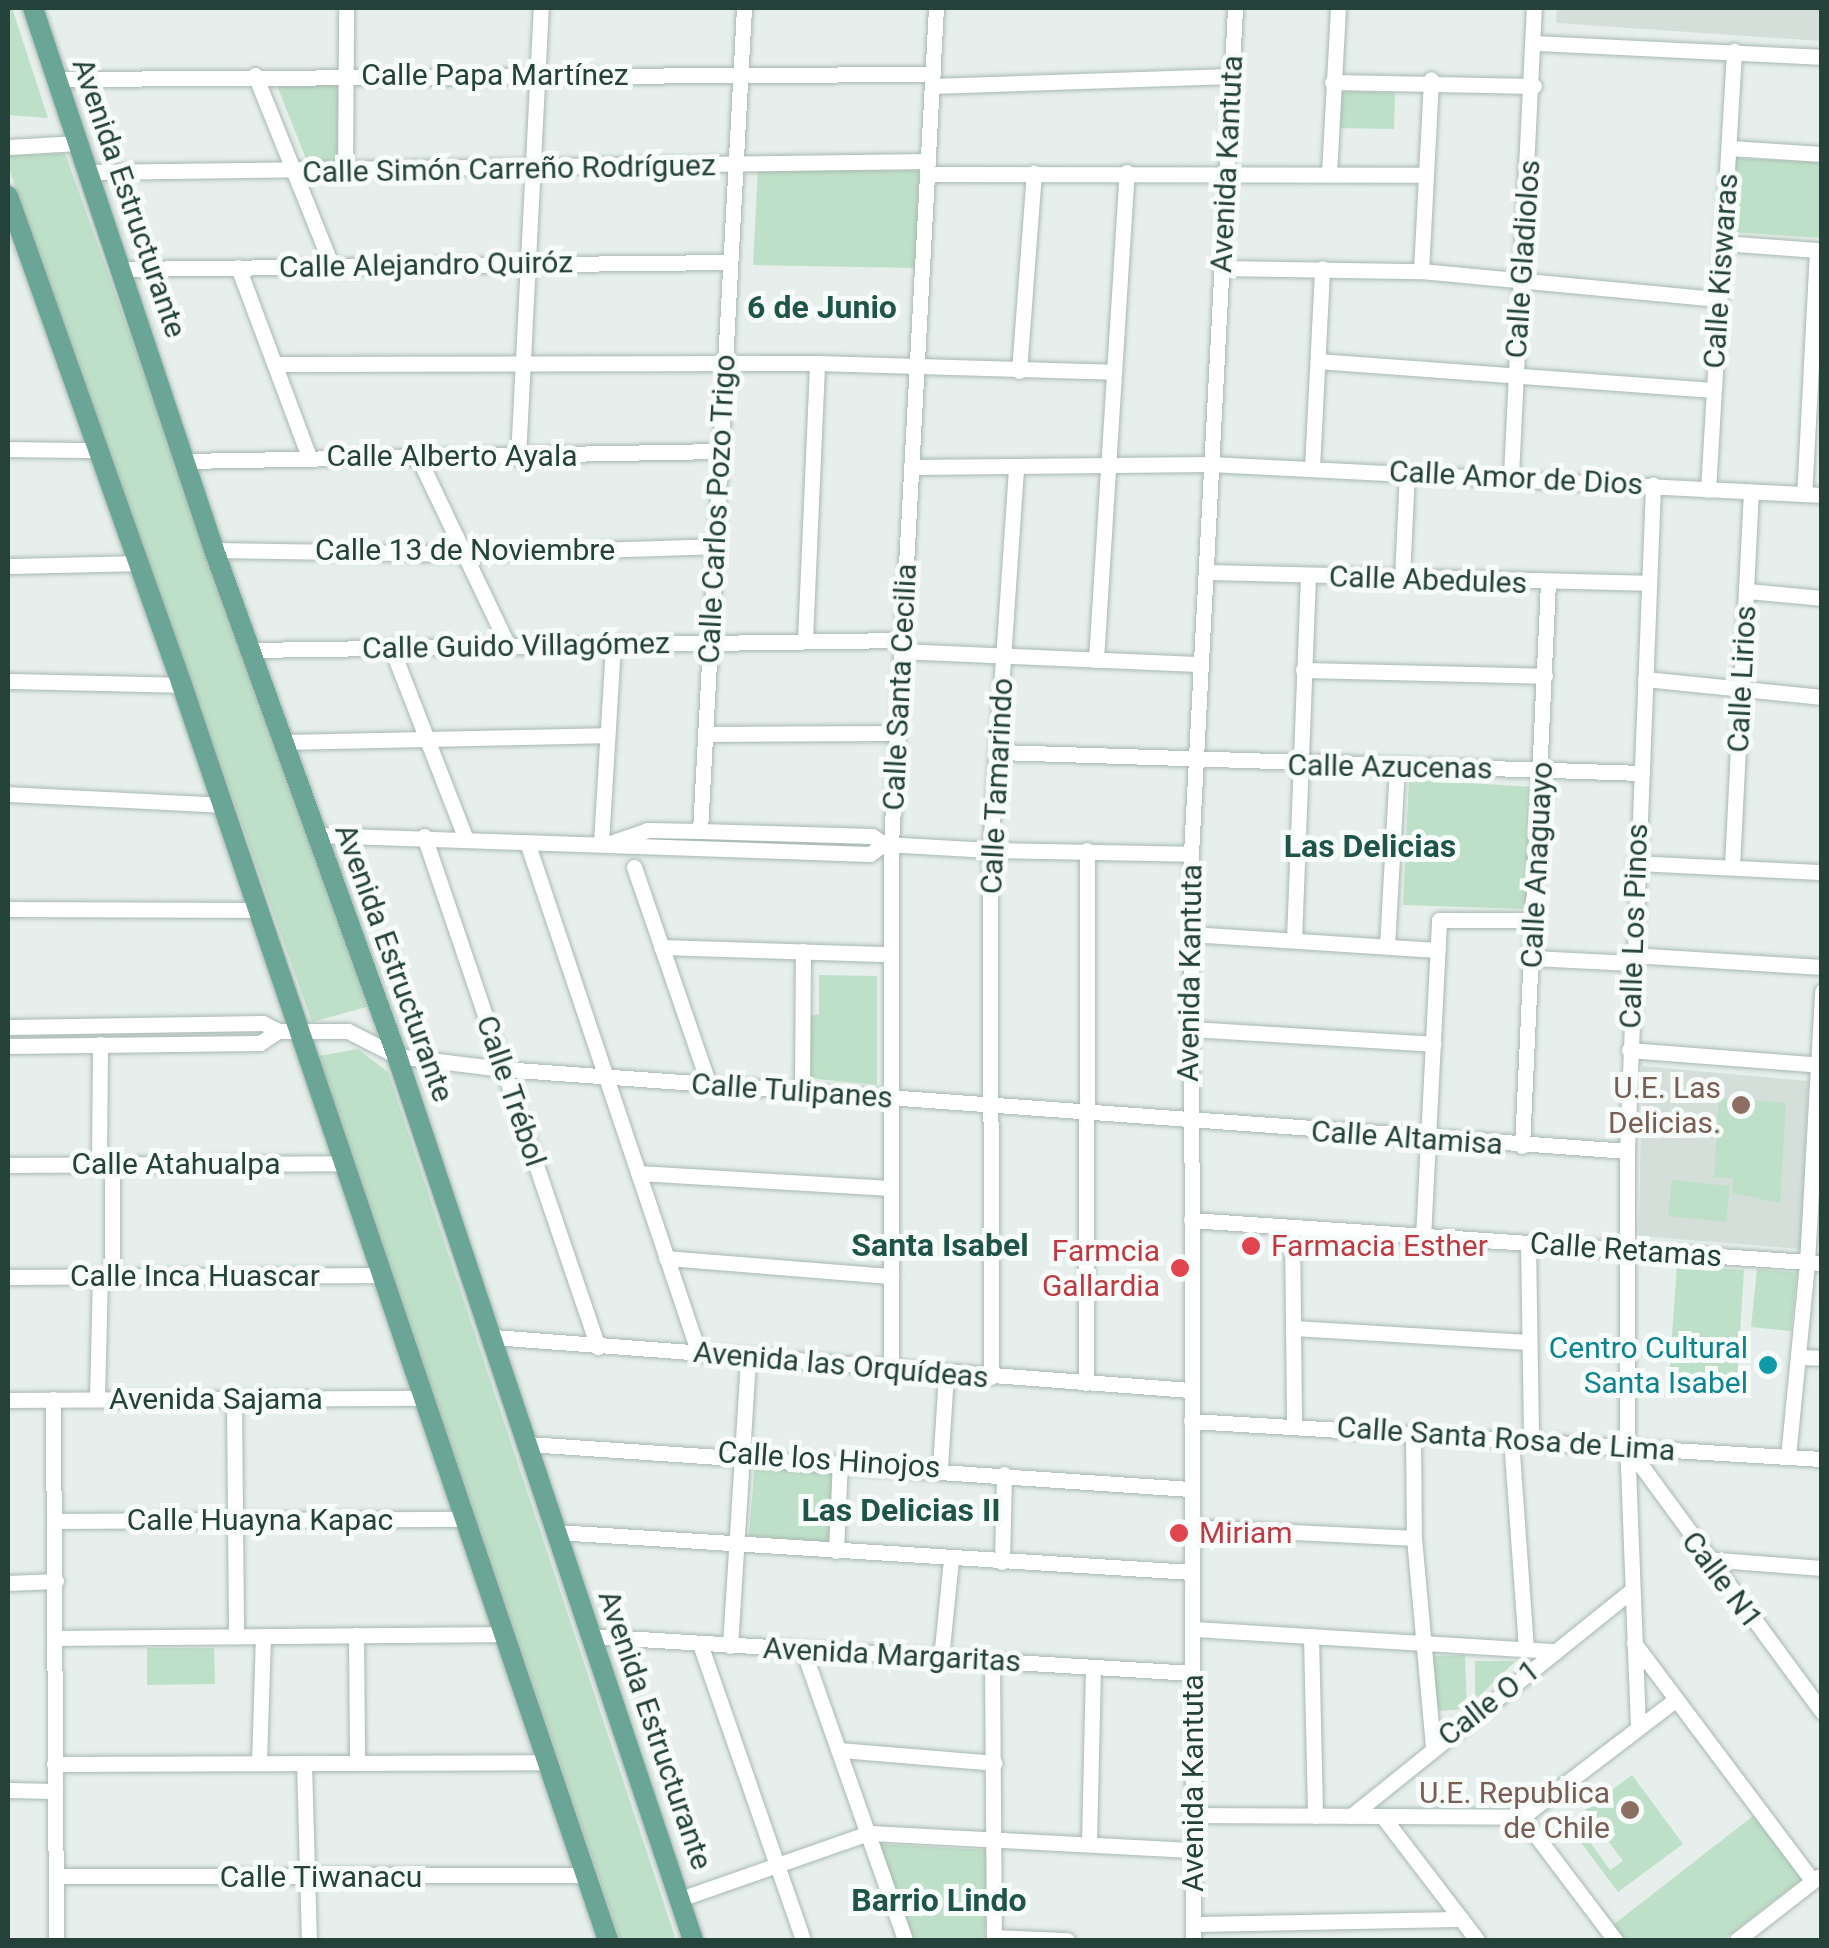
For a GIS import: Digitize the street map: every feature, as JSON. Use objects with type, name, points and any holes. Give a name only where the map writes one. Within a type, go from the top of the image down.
[{"type":"main road","name":"Avenida Estructurante","points":[[33,8],[214,550],[397,1056],[693,1940]]},
{"type":"main road","points":[[8,196],[259,910],[289,1030],[344,1163],[608,1940]]},
{"type":"street","points":[[345,170],[346,8]]},
{"type":"street","points":[[518,458],[541,8]]},
{"type":"street","name":"Calle Carlos Pozo Trigo","points":[[700,831],[744,8]]},
{"type":"street","name":"Calle Santa Cecilia","points":[[891,1368],[888,844],[936,8]]},
{"type":"street","name":"Avenida Kantuta","points":[[1193,1932],[1192,1220],[1188,1123],[1191,854],[1235,8]]},
{"type":"street","points":[[1329,174],[1338,8]]},
{"type":"street","name":"Calle Gladiolos","points":[[1511,475],[1534,86],[1534,8]]},
{"type":"street","points":[[1536,43],[1822,56]]},
{"type":"street","name":"Calle Kiswaras","points":[[1708,490],[1734,51]]},
{"type":"street","name":"Calle Papa Martínez","points":[[57,79],[255,75],[740,74],[932,80],[1232,76]]},
{"type":"street","points":[[255,75],[332,267]]},
{"type":"street","points":[[1332,82],[1431,79],[1534,86]]},
{"type":"street","points":[[1422,271],[1431,79]]},
{"type":"street","points":[[8,147],[78,142]]},
{"type":"street","points":[[1730,148],[1822,154]]},
{"type":"street","name":"Calle Simón Carreño Rodríguez","points":[[90,172],[927,167],[1034,174],[1224,171],[1424,175]]},
{"type":"street","points":[[1096,660],[1126,172]]},
{"type":"street","points":[[1019,372],[1034,174]]},
{"type":"street","points":[[1724,242],[1817,250],[1816,399],[1804,494]]},
{"type":"street","name":"Calle Alejandro Quiróz","points":[[122,269],[730,262]]},
{"type":"street","points":[[238,267],[309,457]]},
{"type":"street","points":[[1221,268],[1422,271],[1719,299]]},
{"type":"street","points":[[1312,468],[1322,268]]},
{"type":"street","points":[[1318,361],[1712,390]]},
{"type":"street","points":[[276,364],[725,363],[1112,372]]},
{"type":"street","points":[[805,640],[817,364]]},
{"type":"street","points":[[8,449],[95,450]]},
{"type":"street","name":"Calle Alberto Ayala","points":[[184,461],[309,457],[419,460],[720,451]]},
{"type":"street","points":[[419,460],[508,646]]},
{"type":"street","name":"Calle Amor de Dios","points":[[912,467],[1210,464],[1511,475],[1822,495]]},
{"type":"street","name":"Calle Tamarindo","points":[[991,1377],[990,850],[1016,466]]},
{"type":"street","points":[[1402,578],[1407,472]]},
{"type":"street","name":"Calle Los Pinos","points":[[1638,1727],[1627,1446],[1627,1151],[1635,863],[1653,485]]},
{"type":"street","name":"Calle Lirios","points":[[1732,866],[1750,492]]},
{"type":"street","name":"Calle 13 de Noviembre","points":[[214,550],[465,554],[716,546]]},
{"type":"street","points":[[8,566],[136,563]]},
{"type":"street","name":"Calle Abedules","points":[[1207,572],[1648,584]]},
{"type":"street","points":[[1294,940],[1308,576]]},
{"type":"street","name":"Calle Anaguayo","points":[[1522,1146],[1543,770],[1548,584]]},
{"type":"street","points":[[1747,591],[1822,598]]},
{"type":"street","name":"Calle Guido Villagómez","points":[[250,650],[805,640],[1003,658],[1200,664]]},
{"type":"street","points":[[605,843],[604,735],[612,644]]},
{"type":"street","points":[[390,647],[429,735],[466,838]]},
{"type":"street","points":[[1304,670],[1544,676]]},
{"type":"street","points":[[1645,678],[1742,692],[1822,697]]},
{"type":"street","points":[[8,681],[182,685]]},
{"type":"street","points":[[706,734],[896,733]]},
{"type":"street","points":[[284,742],[429,735],[604,735]]},
{"type":"street","name":"Calle Azucenas","points":[[999,752],[1397,769],[1642,773]]},
{"type":"street","points":[[1387,946],[1397,769]]},
{"type":"street","points":[[8,794],[223,806]]},
{"type":"street","points":[[605,843],[648,830],[867,836],[888,844],[990,850],[1191,854]]},
{"type":"street","points":[[316,835],[870,854],[888,844]]},
{"type":"street","name":"Calle Trébol","points":[[424,836],[598,1346]]},
{"type":"street","points":[[527,842],[699,1354]]},
{"type":"street","points":[[1086,1384],[1087,850]]},
{"type":"street","points":[[1635,863],[1822,872]]},
{"type":"street","points":[[634,867],[709,1084]]},
{"type":"street","points":[[8,909],[259,910]]},
{"type":"street","points":[[1422,1238],[1439,920],[1535,920]]},
{"type":"street","points":[[1190,934],[1437,950]]},
{"type":"street","points":[[662,946],[890,954]]},
{"type":"street","points":[[802,1091],[803,950]]},
{"type":"street","points":[[1532,958],[1822,967]]},
{"type":"street","points":[[1788,1457],[1798,1356],[1814,1263],[1822,991]]},
{"type":"street","points":[[8,1026],[256,1022],[289,1030]]},
{"type":"street","points":[[1190,1029],[1434,1044]]},
{"type":"street","points":[[8,1046],[260,1043],[289,1030]]},
{"type":"street","name":"Calle Tulipanes","points":[[289,1030],[348,1032],[397,1056],[503,1069],[1188,1123]]},
{"type":"street","points":[[97,1398],[106,1276],[100,1044]]},
{"type":"street","points":[[1629,1050],[1820,1065]]},
{"type":"street","name":"Calle Altamisa","points":[[1188,1123],[1627,1151]]},
{"type":"street","name":"Calle Atahualpa","points":[[8,1166],[344,1163]]},
{"type":"street","points":[[638,1174],[892,1188]]},
{"type":"street","name":"Calle Retamas","points":[[1192,1220],[1814,1263]]},
{"type":"street","points":[[1292,1227],[1294,1426]]},
{"type":"street","points":[[1528,1243],[1530,1440]]},
{"type":"street","points":[[666,1258],[891,1276]]},
{"type":"street","name":"Calle Inca Huascar","points":[[8,1277],[382,1275]]},
{"type":"street","points":[[1293,1328],[1529,1342]]},
{"type":"street","name":"Avenida las Orquídeas","points":[[493,1338],[1190,1390]]},
{"type":"street","points":[[1798,1356],[1822,1358]]},
{"type":"street","points":[[730,1646],[748,1360]]},
{"type":"street","points":[[940,1467],[946,1373]]},
{"type":"street","name":"Avenida Sajama","points":[[8,1400],[424,1398]]},
{"type":"street","points":[[53,1399],[56,1940]]},
{"type":"street","points":[[234,1400],[236,1635]]},
{"type":"street","name":"Calle Santa Rosa de Lima","points":[[1191,1421],[1822,1460]]},
{"type":"street","points":[[1413,1432],[1414,1538],[1433,1746]]},
{"type":"street","points":[[1511,1439],[1526,1648]]},
{"type":"street","name":"Calle los Hinojos","points":[[528,1444],[940,1467],[1190,1489]]},
{"type":"street","name":"Calle N1","points":[[1627,1446],[1706,1559],[1822,1712]]},
{"type":"street","points":[[836,1551],[840,1461]]},
{"type":"street","points":[[1002,1562],[1004,1474]]},
{"type":"street","name":"Calle Huayna Kapac","points":[[55,1522],[466,1519]]},
{"type":"street","points":[[1191,1527],[1414,1538]]},
{"type":"street","points":[[556,1532],[1192,1572]]},
{"type":"street","points":[[941,1658],[951,1559]]},
{"type":"street","points":[[1706,1559],[1822,1568]]},
{"type":"street","points":[[8,1583],[56,1581]]},
{"type":"street","name":"Calle O 1","points":[[1351,1816],[1433,1746],[1630,1592]]},
{"type":"street","points":[[1194,1629],[1556,1650]]},
{"type":"street","points":[[55,1638],[505,1634]]},
{"type":"street","points":[[356,1635],[357,1762]]},
{"type":"street","name":"Avenida Margaritas","points":[[591,1636],[1194,1673]]},
{"type":"street","points":[[1311,1636],[1314,1816]]},
{"type":"street","points":[[259,1763],[263,1637]]},
{"type":"street","points":[[1634,1643],[1817,1877],[1737,1940]]},
{"type":"street","points":[[700,1644],[802,1940]]},
{"type":"street","points":[[803,1650],[905,1940]]},
{"type":"street","points":[[992,1661],[994,1939],[1067,1940]]},
{"type":"street","points":[[1089,1843],[1093,1667]]},
{"type":"street","points":[[1193,1815],[1522,1817],[1675,1700]]},
{"type":"street","points":[[840,1750],[994,1763]]},
{"type":"street","points":[[54,1764],[546,1762]]},
{"type":"street","points":[[304,1763],[308,1940]]},
{"type":"street","points":[[8,1790],[55,1791]]},
{"type":"street","points":[[1384,1817],[1477,1940]]},
{"type":"street","points":[[1522,1817],[1615,1940]]},
{"type":"street","points":[[680,1899],[868,1833],[1193,1850]]},
{"type":"street","name":"Calle Tiwanacu","points":[[57,1876],[585,1874]]},
{"type":"street","points":[[1193,1932],[1405,1932],[1461,1919]]},
{"type":"shaded area","points":[[1557,8],[1821,8],[1821,41],[1556,23]]},
{"type":"shaded area","points":[[1642,1066],[1808,1081],[1801,1249],[1639,1236]]},
{"type":"green space","points":[[8,8],[12,8],[48,118],[8,115]]},
{"type":"green space","points":[[347,80],[342,163],[310,169],[276,83]]},
{"type":"green space","points":[[1337,91],[1395,93],[1394,129],[1337,128]]},
{"type":"green space","points":[[65,153],[370,1006],[312,1022],[8,166],[8,156]]},
{"type":"green space","points":[[1732,158],[1821,162],[1821,238],[1729,232]]},
{"type":"green space","points":[[758,169],[919,171],[916,268],[753,265]]},
{"type":"green space","points":[[1409,779],[1533,787],[1528,909],[1403,905]]},
{"type":"green space","points":[[819,975],[877,976],[877,1085],[808,1078],[804,1017],[819,1014]]},
{"type":"green space","points":[[358,1049],[388,1072],[676,1940],[620,1940],[319,1056]]},
{"type":"green space","points":[[1719,1098],[1786,1103],[1780,1203],[1732,1193],[1733,1178],[1714,1177]]},
{"type":"green space","points":[[1672,1180],[1730,1186],[1726,1222],[1668,1216]]},
{"type":"green space","points":[[1677,1265],[1744,1270],[1737,1382],[1669,1378]]},
{"type":"green space","points":[[1757,1269],[1797,1273],[1791,1331],[1751,1327]]},
{"type":"green space","points":[[755,1462],[834,1468],[829,1542],[749,1536]]},
{"type":"green space","points":[[147,1648],[214,1648],[215,1684],[147,1685]]},
{"type":"green space","points":[[1465,1655],[1467,1709],[1436,1711],[1433,1656]]},
{"type":"green space","points":[[1475,1661],[1516,1661],[1475,1700]]},
{"type":"green space","points":[[1632,1775],[1683,1844],[1618,1892],[1576,1836],[1582,1831],[1610,1870],[1623,1861],[1585,1810]]},
{"type":"green space","points":[[1753,1816],[1802,1879],[1723,1940],[1625,1940],[1613,1925]]},
{"type":"green space","points":[[878,1844],[987,1850],[985,1940],[913,1940]]},
{"type":"place","name":"U.E. Las Delicias.","points":[[1741,1105]]},
{"type":"place","name":"Farmacia Esther","points":[[1251,1246]]},
{"type":"place","name":"Farmcia Gallardia","points":[[1180,1268]]},
{"type":"place","name":"Centro Cultural Santa Isabel","points":[[1768,1365]]},
{"type":"place","name":"Miriam","points":[[1179,1533]]},
{"type":"place","name":"U.E. Republica de Chile","points":[[1630,1810]]},
{"type":"district","name":"6 de Junio","points":[[822,307]]},
{"type":"district","name":"Las Delicias","points":[[1370,846]]},
{"type":"district","name":"Santa Isabel","points":[[940,1245]]},
{"type":"district","name":"Las Delicias II","points":[[901,1510]]},
{"type":"district","name":"Barrio Lindo","points":[[939,1900]]}]
